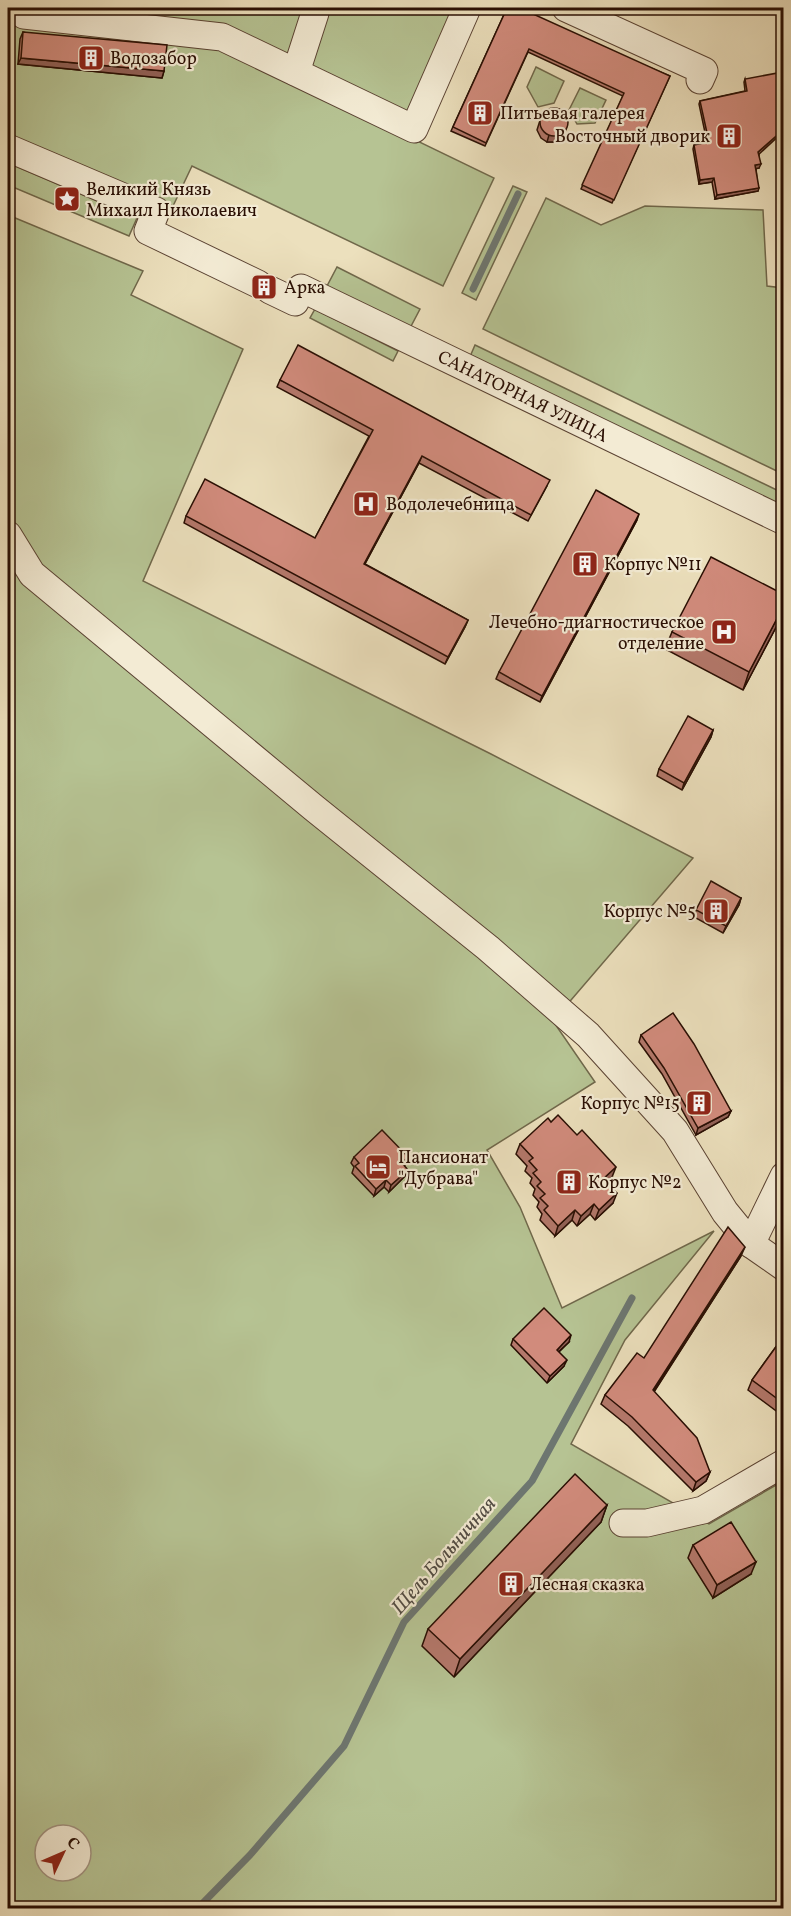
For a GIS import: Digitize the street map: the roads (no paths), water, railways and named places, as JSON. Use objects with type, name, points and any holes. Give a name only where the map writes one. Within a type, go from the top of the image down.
[{"type":"street","points":[[24,15],[222,37],[414,129],[467,8]]},
{"type":"street","points":[[566,8],[704,71],[700,80]]},
{"type":"street","points":[[296,72],[315,13]]},
{"type":"street","name":"САНАТОРНАЯ УЛИЦА","points":[[8,148],[156,211],[148,231],[295,302],[301,288],[783,521]]},
{"type":"street","points":[[8,535],[32,574],[314,808],[488,948],[588,1035],[675,1131],[725,1212],[751,1244],[783,1267]]},
{"type":"street","points":[[751,1244],[783,1176]]},
{"type":"street","points":[[623,1523],[647,1523],[703,1510],[783,1463]]},
{"type":"waterway","points":[[473,289],[518,194]]},
{"type":"waterway","name":"Щель Больничная","points":[[198,1908],[250,1855],[344,1746],[404,1622],[532,1481],[632,1298]]},
{"type":"place","name":"Водозабор","points":[[91,58]]},
{"type":"place","name":"Питьевая галерея","points":[[480,113]]},
{"type":"place","name":"Восточный дворик","points":[[729,136]]},
{"type":"place","name":"Великий Князь Михаил Николаевич","points":[[67,199]]},
{"type":"place","name":"Арка","points":[[264,287]]},
{"type":"place","name":"Водолечебница","points":[[366,504]]},
{"type":"place","name":"Корпус №11","points":[[585,564]]},
{"type":"place","name":"Лечебно-диагностическое отделение","points":[[724,632]]},
{"type":"place","name":"Корпус №5","points":[[716,911]]},
{"type":"place","name":"Корпус №15","points":[[699,1103]]},
{"type":"place","name":"Пансионат \"Дубрава\"","points":[[378,1167]]},
{"type":"place","name":"Корпус №2","points":[[569,1182]]},
{"type":"place","name":"Лесная сказка","points":[[511,1584]]}]
